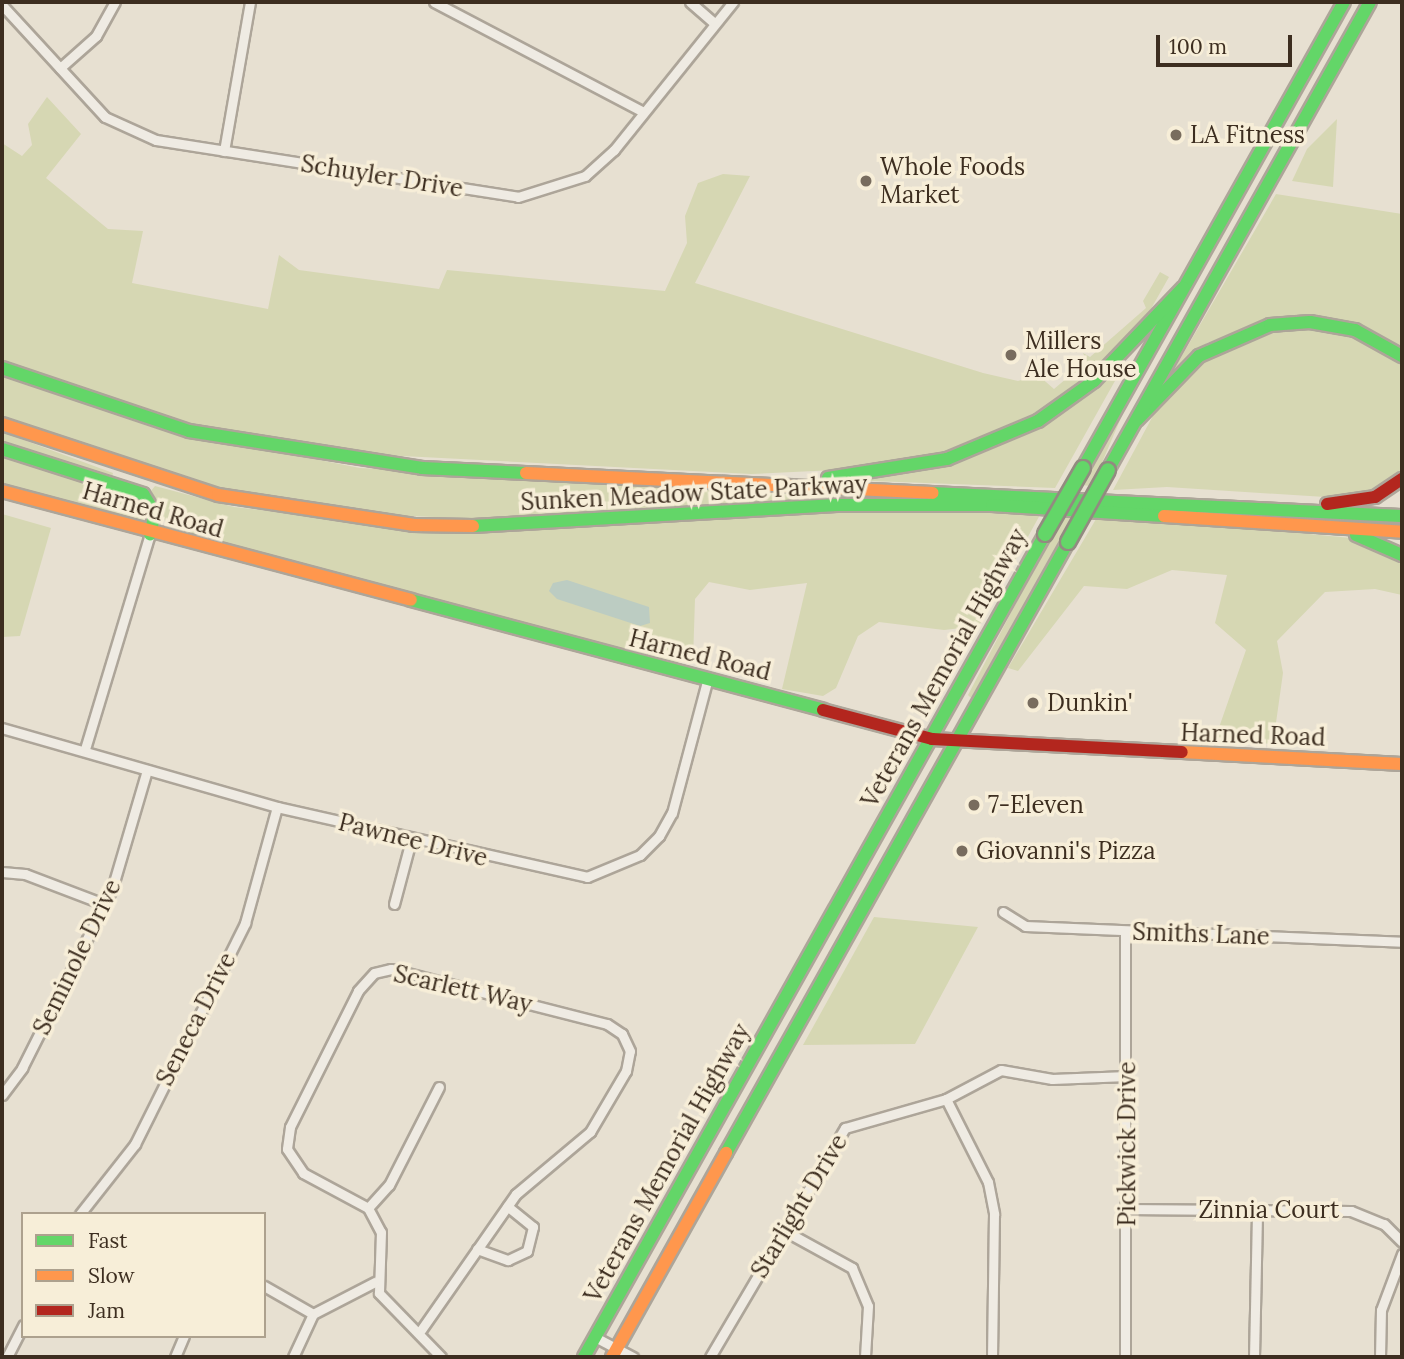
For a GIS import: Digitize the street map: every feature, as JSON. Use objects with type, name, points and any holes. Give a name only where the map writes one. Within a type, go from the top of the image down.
[{"type":"main road","name":"Veterans Memorial Highway","points":[[584,1357],[1344,2]]},
{"type":"main road","name":"Veterans Memorial Highway","points":[[614,1353],[1370,2]]},
{"type":"main road","points":[[784,483],[924,464],[1004,438],[1094,381],[1184,288]]},
{"type":"main road","points":[[1137,420],[1199,356],[1270,325],[1310,322],[1355,330],[1402,356]]},
{"type":"main road","name":"Sunken Meadow State Parkway","points":[[2,368],[189,431],[324,456],[422,468],[784,483],[1402,516]]},
{"type":"main road","name":"Sunken Meadow State Parkway","points":[[2,424],[218,495],[413,525],[526,526],[836,505],[992,505],[1402,532]]},
{"type":"main road","points":[[2,449],[143,494],[155,513],[149,534]]},
{"type":"main road","points":[[1281,508],[1375,497],[1402,479]]},
{"type":"main road","name":"Harned Road","points":[[2,491],[149,534],[956,744],[1402,764]]},
{"type":"main road","points":[[1330,528],[1402,555]]},
{"type":"street","points":[[60,68],[96,36],[115,2]]},
{"type":"street","points":[[224,151],[250,2]]},
{"type":"street","points":[[434,2],[642,111]]},
{"type":"street","points":[[690,2],[713,23]]},
{"type":"street","name":"Schuyler Drive","points":[[2,5],[104,117],[156,140],[518,197],[585,176],[733,2]]},
{"type":"street","points":[[85,749],[149,534]]},
{"type":"street","name":"Pawnee Drive","points":[[2,728],[85,749],[276,807],[559,875],[613,870],[640,855],[672,813],[706,681]]},
{"type":"street","name":"Seminole Drive","points":[[2,1095],[22,1069],[104,904],[147,770]]},
{"type":"street","name":"Seneca Drive","points":[[82,1212],[135,1144],[245,923],[276,807]]},
{"type":"street","points":[[394,904],[411,840]]},
{"type":"street","points":[[2,872],[25,874],[104,904]]},
{"type":"street","name":"Smiths Lane","points":[[1003,912],[1025,926],[1402,942]]},
{"type":"street","name":"Pickwick Drive","points":[[1125,931],[1125,1357]]},
{"type":"street","name":"Scarlett Way","points":[[368,1208],[296,1167],[287,1140],[358,991],[374,973],[391,969],[598,1021],[625,1040],[626,1070],[590,1132],[508,1206],[421,1330]]},
{"type":"street","name":"Starlight Drive","points":[[710,1357],[845,1128],[946,1099],[1001,1070],[1062,1080],[1127,1076]]},
{"type":"street","points":[[439,1087],[389,1185],[368,1208],[381,1232],[375,1282],[384,1299],[421,1330],[441,1357]]},
{"type":"street","points":[[946,1099],[988,1182],[994,1214],[992,1357]]},
{"type":"street","points":[[477,1249],[508,1260],[527,1251],[533,1227],[508,1206]]},
{"type":"street","name":"Zinnia Court","points":[[1126,1209],[1351,1211],[1384,1224],[1402,1242]]},
{"type":"street","points":[[1254,1357],[1257,1210]]},
{"type":"street","points":[[783,1230],[858,1276],[868,1306],[865,1357]]},
{"type":"street","points":[[1380,1357],[1381,1310],[1402,1254]]},
{"type":"street","points":[[293,1357],[313,1314],[375,1282]]},
{"type":"street","points":[[266,1287],[313,1314]]},
{"type":"street","points":[[6,1350],[21,1328]]},
{"type":"street","points":[[595,1337],[614,1353],[634,1357]]},
{"type":"street","points":[[175,1357],[183,1338]]},
{"type":"green space","points":[[47,97],[81,134],[46,178],[108,229],[143,231],[132,283],[268,309],[279,255],[299,270],[439,289],[447,270],[665,291],[687,243],[685,216],[698,183],[723,174],[750,176],[695,283],[983,373],[1018,381],[1038,375],[1054,389],[1087,361],[1083,353],[1090,357],[1146,308],[1143,301],[1160,272],[1169,277],[1143,323],[1116,354],[1032,420],[940,457],[856,469],[751,474],[343,453],[175,421],[2,361],[2,143],[22,156],[32,145],[28,124]]},
{"type":"green space","points":[[1337,119],[1333,187],[1292,181],[1307,149]]},
{"type":"green space","points":[[1276,194],[1402,214],[1402,349],[1381,336],[1264,322],[1207,343],[1172,373]]},
{"type":"green space","points":[[1299,327],[1338,331],[1402,361],[1402,474],[1373,493],[1341,498],[1167,487],[1113,490],[1162,399],[1222,346],[1262,331]]},
{"type":"green space","points":[[1125,363],[1055,488],[846,480],[982,453],[1037,428]]},
{"type":"green space","points":[[2,373],[165,430],[360,468],[920,495],[536,521],[384,515],[206,485],[2,417]]},
{"type":"green space","points":[[1135,385],[1092,486],[1079,485]]},
{"type":"green space","points":[[2,432],[113,473],[112,477],[2,442]]},
{"type":"green space","points":[[2,454],[139,498],[147,518],[136,522],[2,488]]},
{"type":"green space","points":[[155,486],[234,507],[469,534],[887,510],[1041,513],[979,626],[944,630],[879,622],[858,636],[836,688],[823,696],[782,689],[807,583],[750,590],[709,582],[695,599],[693,661],[676,662],[169,529],[151,491]]},
{"type":"green space","points":[[2,514],[51,528],[20,636],[2,637]]},
{"type":"green space","points":[[1099,514],[1351,538],[1402,561],[1402,595],[1375,589],[1325,592],[1277,641],[1283,673],[1273,744],[1215,739],[1246,650],[1215,623],[1227,575],[1172,570],[1127,589],[1084,586],[1018,671],[1008,668]]},
{"type":"green space","points":[[1062,515],[1076,515],[971,698],[968,695]]},
{"type":"green space","points":[[874,917],[978,927],[915,1044],[803,1045]]},
{"type":"shaded area","points":[[567,580],[649,607],[650,623],[640,626],[557,599],[549,591],[553,583]]},
{"type":"traffic: fast","points":[[1083,468],[1344,2]]},
{"type":"traffic: fast","points":[[1108,470],[1370,2]]},
{"type":"traffic: fast","points":[[828,478],[947,459],[1038,421],[1094,381],[1183,288]]},
{"type":"traffic: fast","points":[[1137,420],[1199,356],[1270,325],[1310,322],[1355,330],[1402,356]]},
{"type":"traffic: fast","points":[[2,368],[189,431],[422,468],[526,473]]},
{"type":"traffic: fast","points":[[2,449],[143,494],[155,513],[150,534]]},
{"type":"traffic: fast","points":[[1045,534],[1083,468]]},
{"type":"traffic: fast","points":[[1068,542],[1108,470]]},
{"type":"traffic: fast","points":[[933,493],[1402,516]]},
{"type":"traffic: fast","points":[[473,526],[836,505],[992,505],[1164,516]]},
{"type":"traffic: fast","points":[[584,1357],[1045,534]]},
{"type":"traffic: fast","points":[[1356,535],[1402,555]]},
{"type":"traffic: fast","points":[[726,1153],[1068,542]]},
{"type":"traffic: fast","points":[[411,600],[823,710]]},
{"type":"traffic: slow","points":[[2,424],[218,495],[413,525],[473,526]]},
{"type":"traffic: slow","points":[[526,473],[933,493]]},
{"type":"traffic: slow","points":[[2,491],[411,600]]},
{"type":"traffic: slow","points":[[1164,516],[1402,532]]},
{"type":"traffic: slow","points":[[1182,752],[1402,764]]},
{"type":"traffic: slow","points":[[612,1357],[726,1153]]},
{"type":"traffic: jam","points":[[1327,504],[1375,497],[1402,479]]},
{"type":"traffic: jam","points":[[823,710],[932,739],[1182,752]]},
{"type":"place","name":"LA Fitness","points":[[1176,135]]},
{"type":"place","name":"Whole Foods Market","points":[[866,181]]},
{"type":"place","name":"Millers Ale House","points":[[1011,355]]},
{"type":"place","name":"Dunkin'","points":[[1033,703]]},
{"type":"place","name":"7-Eleven","points":[[974,805]]},
{"type":"place","name":"Giovanni's Pizza","points":[[962,851]]}]
